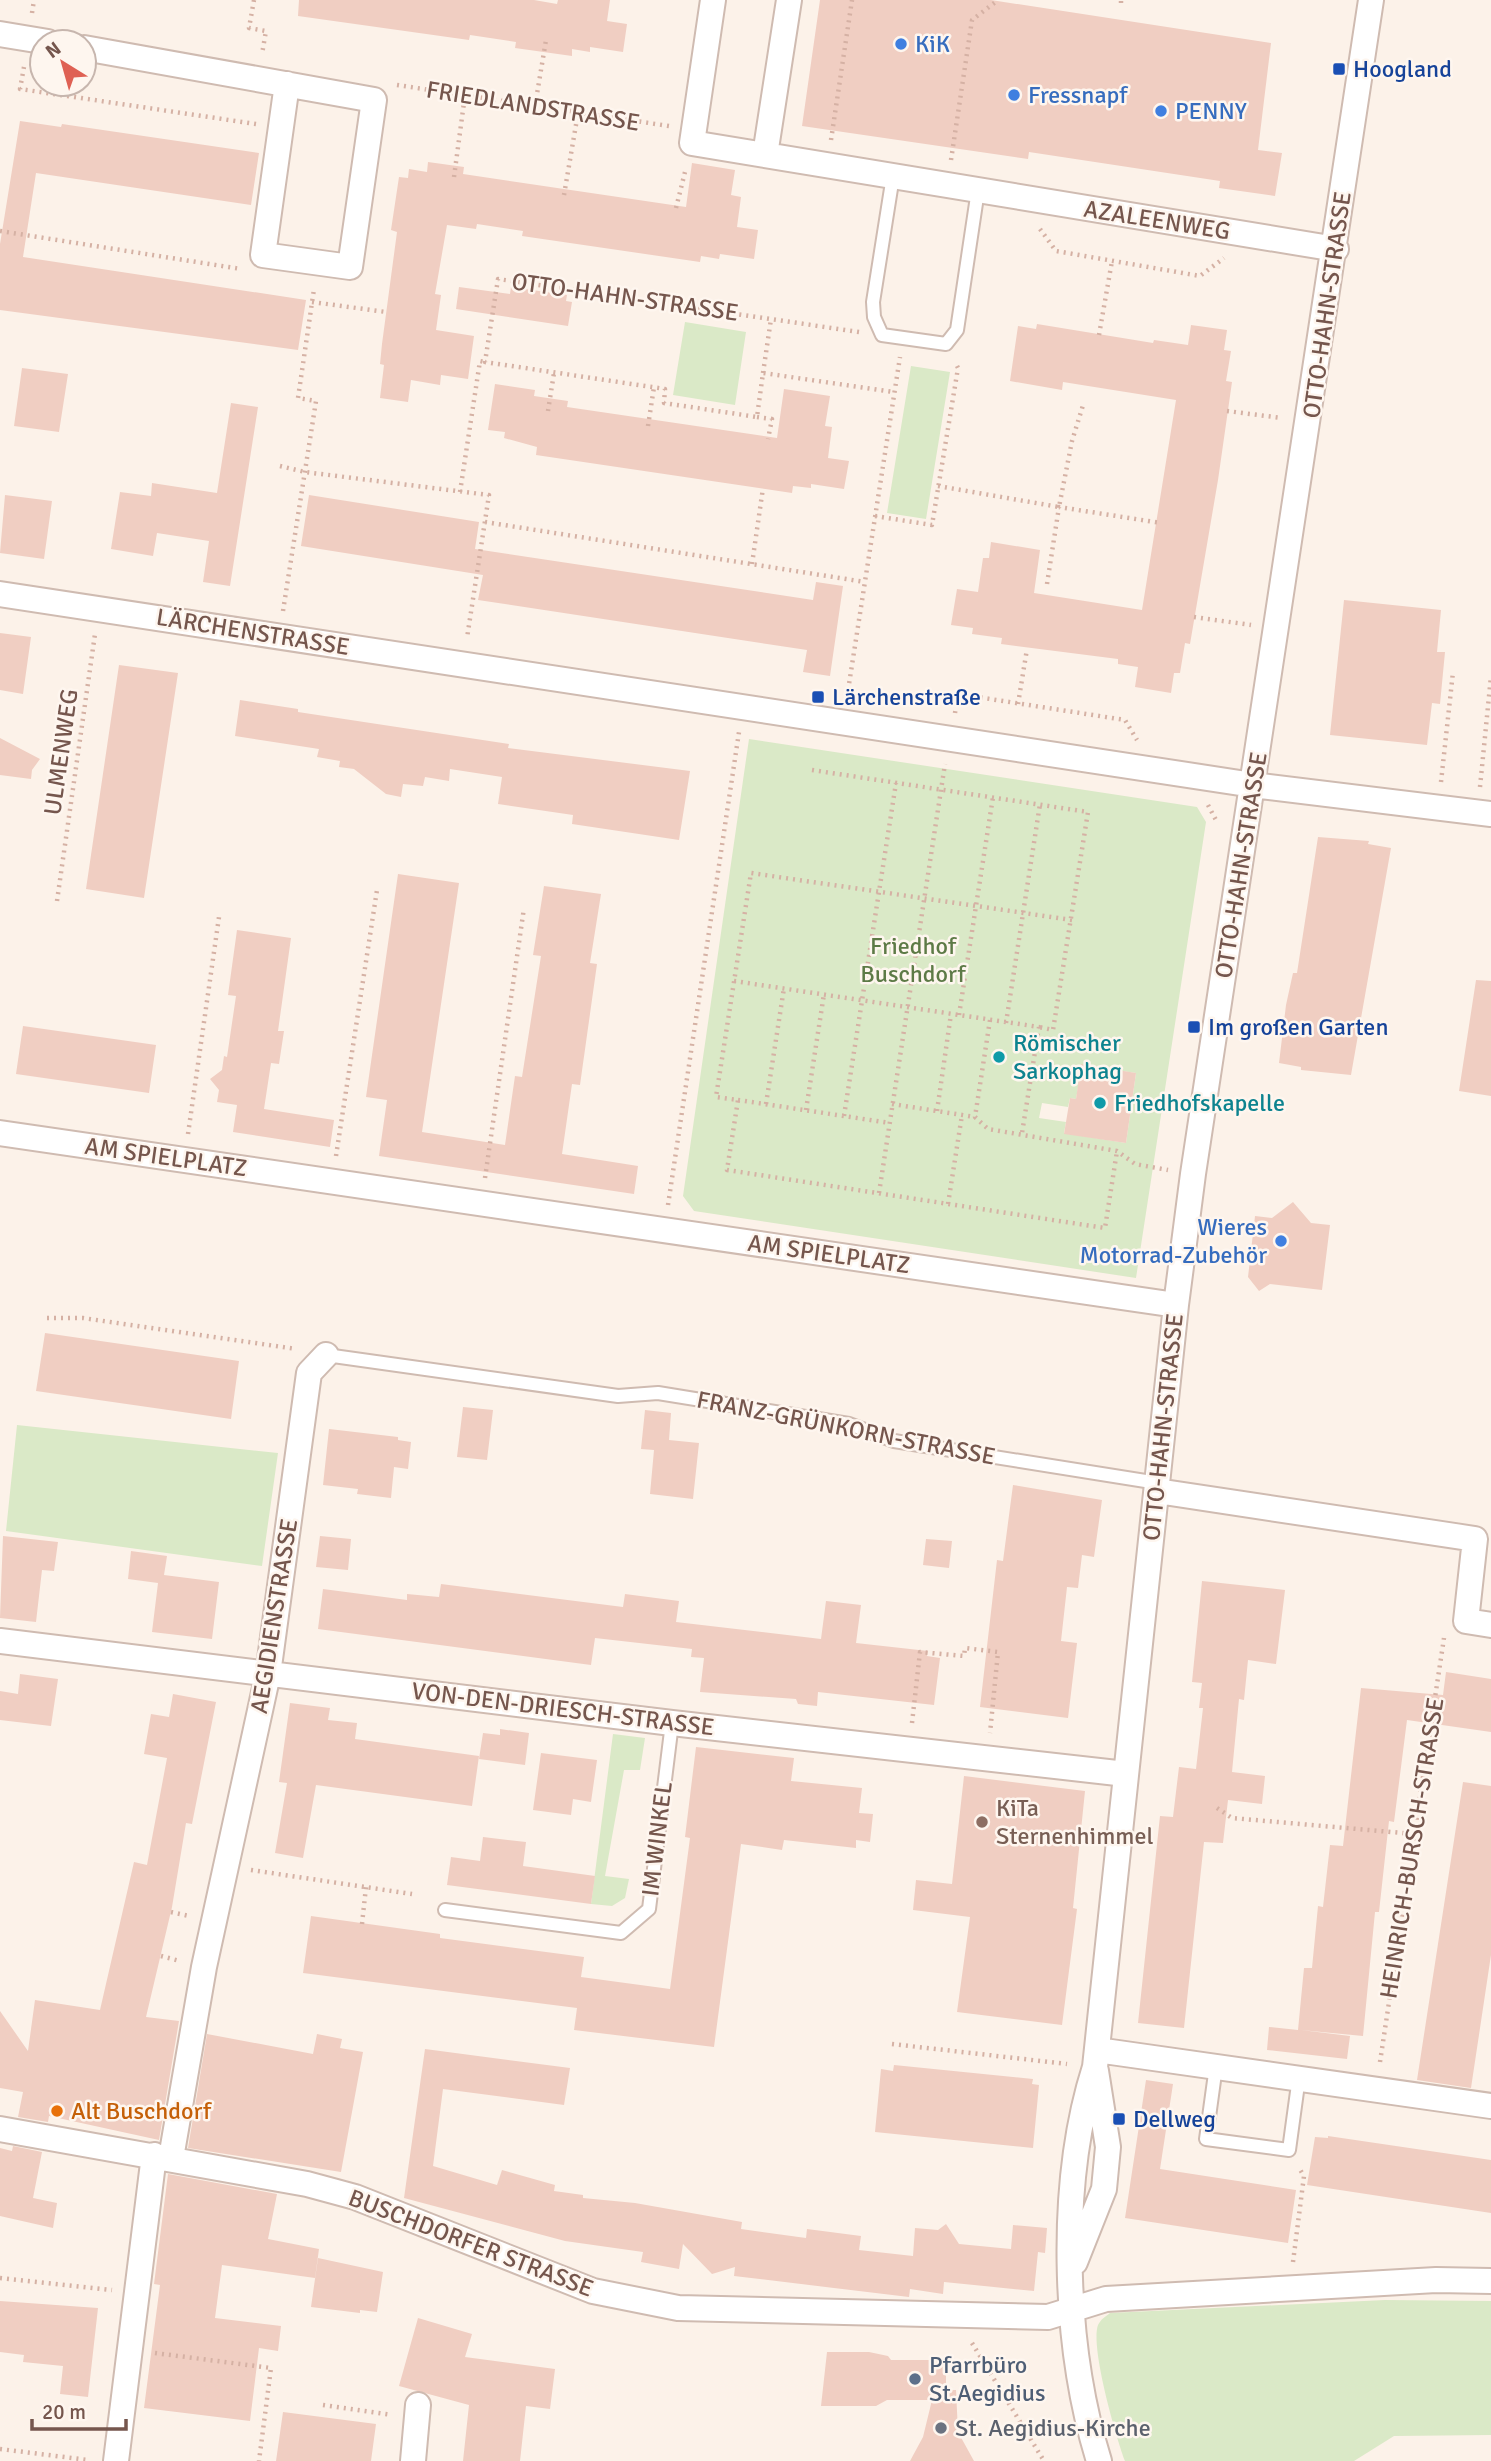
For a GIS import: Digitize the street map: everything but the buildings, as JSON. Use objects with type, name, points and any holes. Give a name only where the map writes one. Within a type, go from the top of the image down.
[{"type":"street","points":[[692,143],[713,0]]},
{"type":"street","points":[[765,155],[789,0]]},
{"type":"street","name":"OTTO-HAHN-STRASSE","points":[[1098,2461],[1085,2417],[1072,2308],[1070,2232],[1076,2169],[1084,2101],[1096,2058],[1176,1305],[1193,1174],[1336,249],[1371,0]]},
{"type":"street","points":[[0,34],[28,38]]},
{"type":"street","points":[[98,51],[287,84],[374,100],[350,267],[263,255],[287,84]]},
{"type":"street","name":"AZALEENWEG","points":[[692,143],[1336,249]]},
{"type":"street","name":"LÄRCHENSTRASSE","points":[[0,594],[843,722],[951,729],[1155,770],[1253,785]]},
{"type":"street","points":[[1253,785],[1484,813]]},
{"type":"street","name":"AM SPIELPLATZ","points":[[0,1133],[1176,1305]]},
{"type":"street","name":"AEGIDIENSTRASSE","points":[[116,2461],[137,2293],[162,2157],[268,1674],[309,1373],[326,1355]]},
{"type":"street","points":[[1157,1487],[1475,1539],[1466,1622],[1491,1625]]},
{"type":"street","name":"VON-DEN-DRIESCH-STRASSE","points":[[0,1640],[672,1723],[1126,1774]]},
{"type":"street","points":[[1096,2058],[1216,2066],[1299,2076],[1491,2106]]},
{"type":"street","name":"BUSCHDORFER STRASSE","points":[[0,2129],[307,2184],[355,2197],[593,2291],[678,2308],[1048,2317],[1072,2308]]},
{"type":"street","points":[[1072,2308],[1106,2299],[1289,2287],[1491,2281]]},
{"type":"street","points":[[413,2461],[418,2412]]},
{"type":"lane","points":[[893,176],[873,302],[874,317],[882,335],[946,344],[957,330],[978,190]]},
{"type":"lane","name":"FRANZ-GRÜNKORN-STRASSE","points":[[326,1355],[618,1396],[671,1395],[849,1424],[894,1441],[1157,1487]]},
{"type":"lane","name":"IM WINKEL","points":[[445,1910],[621,1933],[649,1909],[672,1723]]},
{"type":"lane","points":[[1216,2066],[1206,2139],[1289,2150],[1299,2076]]},
{"type":"path","points":[[254,0],[249,28],[265,31],[257,79]]},
{"type":"path","points":[[827,165],[852,0]]},
{"type":"path","points":[[947,185],[972,20],[998,0]]},
{"type":"path","points":[[535,106],[546,40]]},
{"type":"path","points":[[28,67],[20,89],[28,90]]},
{"type":"path","name":"FRIEDLANDSTRASSE","points":[[374,100],[392,84],[672,127],[692,143]]},
{"type":"path","points":[[454,177],[464,95]]},
{"type":"path","points":[[80,98],[281,128]]},
{"type":"path","points":[[564,195],[578,113]]},
{"type":"path","points":[[676,208],[692,143]]},
{"type":"path","points":[[1017,197],[1056,251],[1200,276],[1254,236]]},
{"type":"path","points":[[0,230],[249,270],[263,255]]},
{"type":"path","points":[[1099,335],[1112,261]]},
{"type":"path","points":[[279,636],[316,401],[298,398],[318,263]]},
{"type":"path","name":"OTTO-HAHN-STRASSE","points":[[485,362],[498,279],[882,335]]},
{"type":"path","points":[[312,302],[386,312]]},
{"type":"path","points":[[757,416],[771,319]]},
{"type":"path","points":[[843,722],[903,337]]},
{"type":"path","points":[[875,516],[932,525],[958,368],[946,344]]},
{"type":"path","points":[[460,492],[480,362],[665,389],[663,403],[772,419],[768,439]]},
{"type":"path","points":[[548,411],[554,373]]},
{"type":"path","points":[[763,373],[894,392]]},
{"type":"path","points":[[649,426],[654,387]]},
{"type":"path","points":[[1047,584],[1072,441],[1084,402]]},
{"type":"path","points":[[1227,411],[1285,419]]},
{"type":"path","points":[[280,466],[305,472],[489,495],[462,665]]},
{"type":"path","points":[[938,486],[1161,523]]},
{"type":"path","points":[[752,564],[763,488]]},
{"type":"path","points":[[485,522],[865,582]]},
{"type":"path","name":"ULMENWEG","points":[[57,901],[99,609]]},
{"type":"path","points":[[1194,617],[1251,625]]},
{"type":"path","points":[[1018,704],[1027,649]]},
{"type":"path","points":[[1439,807],[1454,672]]},
{"type":"path","points":[[1484,813],[1491,676]]},
{"type":"path","points":[[879,1193],[958,695],[1125,720],[1155,770]]},
{"type":"path","points":[[664,1230],[743,707]]},
{"type":"path","points":[[734,981],[1053,1030],[1088,812],[812,770]]},
{"type":"path","points":[[844,1116],[896,783]]},
{"type":"path","points":[[959,1015],[993,797]]},
{"type":"path","points":[[1006,1023],[1040,804]]},
{"type":"path","points":[[890,1123],[716,1097],[751,873],[1023,915],[1072,920]]},
{"type":"path","points":[[332,1182],[377,890]]},
{"type":"path","points":[[482,1203],[524,908]]},
{"type":"path","points":[[184,1160],[219,916]]},
{"type":"path","points":[[766,1104],[784,988]]},
{"type":"path","points":[[806,1110],[824,995]]},
{"type":"path","points":[[937,1111],[951,1014]]},
{"type":"path","points":[[975,1117],[990,1020]]},
{"type":"path","points":[[1022,1133],[1039,1027]]},
{"type":"path","points":[[738,1100],[727,1170],[1105,1228],[1117,1151]]},
{"type":"path","points":[[892,1104],[975,1117],[988,1129],[1117,1151],[1135,1164],[1193,1174]]},
{"type":"path","points":[[948,1204],[962,1115]]},
{"type":"path","points":[[47,1318],[83,1318],[326,1355]]},
{"type":"path","name":"HEINRICH-BURSCH-STRASSE","points":[[1376,2087],[1444,1634],[1466,1622]]},
{"type":"path","points":[[909,1749],[920,1652],[964,1657],[965,1648],[998,1652],[987,1758]]},
{"type":"path","points":[[1217,1808],[1232,1818],[1414,1834]]},
{"type":"path","points":[[226,1867],[412,1894]]},
{"type":"path","points":[[362,1924],[366,1887]]},
{"type":"path","points":[[892,2044],[1096,2058]]},
{"type":"path","points":[[1289,2150],[1304,2176],[1289,2287]]},
{"type":"path","points":[[0,2278],[137,2293]]},
{"type":"path","points":[[954,2316],[1044,2461]]},
{"type":"path","points":[[130,2350],[271,2368],[259,2461]]},
{"type":"path","points":[[323,2405],[418,2412]]},
{"type":"path","points":[[0,2449],[99,2461]]},
{"type":"green space","points":[[685,322],[746,332],[735,405],[673,395]]},
{"type":"green space","points":[[911,366],[950,372],[926,519],[887,513]]},
{"type":"green space","name":"Friedhof Buschdorf","points":[[749,739],[1197,807],[1206,822],[1136,1278],[694,1211],[683,1196]],"holes":[[[1082,1065],[1136,1073],[1126,1143],[1064,1133],[1066,1122],[1039,1118],[1042,1103],[1068,1107],[1070,1098],[1076,1099]]]},
{"type":"green space","points":[[17,1425],[278,1453],[262,1566],[6,1531]]},
{"type":"green space","points":[[613,1734],[645,1738],[640,1770],[624,1770],[605,1876],[629,1879],[625,1898],[612,1906],[591,1904]]},
{"type":"green space","points":[[1385,2300],[1491,2301],[1491,2435],[1394,2436],[1354,2461],[1125,2461],[1110,2413],[1096,2336],[1098,2325],[1110,2313]]},
{"type":"place","name":"KiK","points":[[901,44]]},
{"type":"place","name":"Hoogland","points":[[1339,69]]},
{"type":"place","name":"Fressnapf","points":[[1014,95]]},
{"type":"place","name":"PENNY","points":[[1161,111]]},
{"type":"place","name":"Lärchenstraße","points":[[818,697]]},
{"type":"place","name":"Im großen Garten","points":[[1194,1027]]},
{"type":"place","name":"Römischer Sarkophag","points":[[999,1057]]},
{"type":"place","name":"Friedhofskapelle","points":[[1100,1103]]},
{"type":"place","name":"Wieres Motorrad-Zubehör","points":[[1281,1241]]},
{"type":"place","name":"KiTa Sternenhimmel","points":[[982,1822]]},
{"type":"place","name":"Alt Buschdorf","points":[[57,2111]]},
{"type":"place","name":"Dellweg","points":[[1119,2119]]},
{"type":"place","name":"Pfarrbüro St.Aegidius","points":[[915,2379]]},
{"type":"place","name":"St. Aegidius-Kirche","points":[[941,2428]]}]
